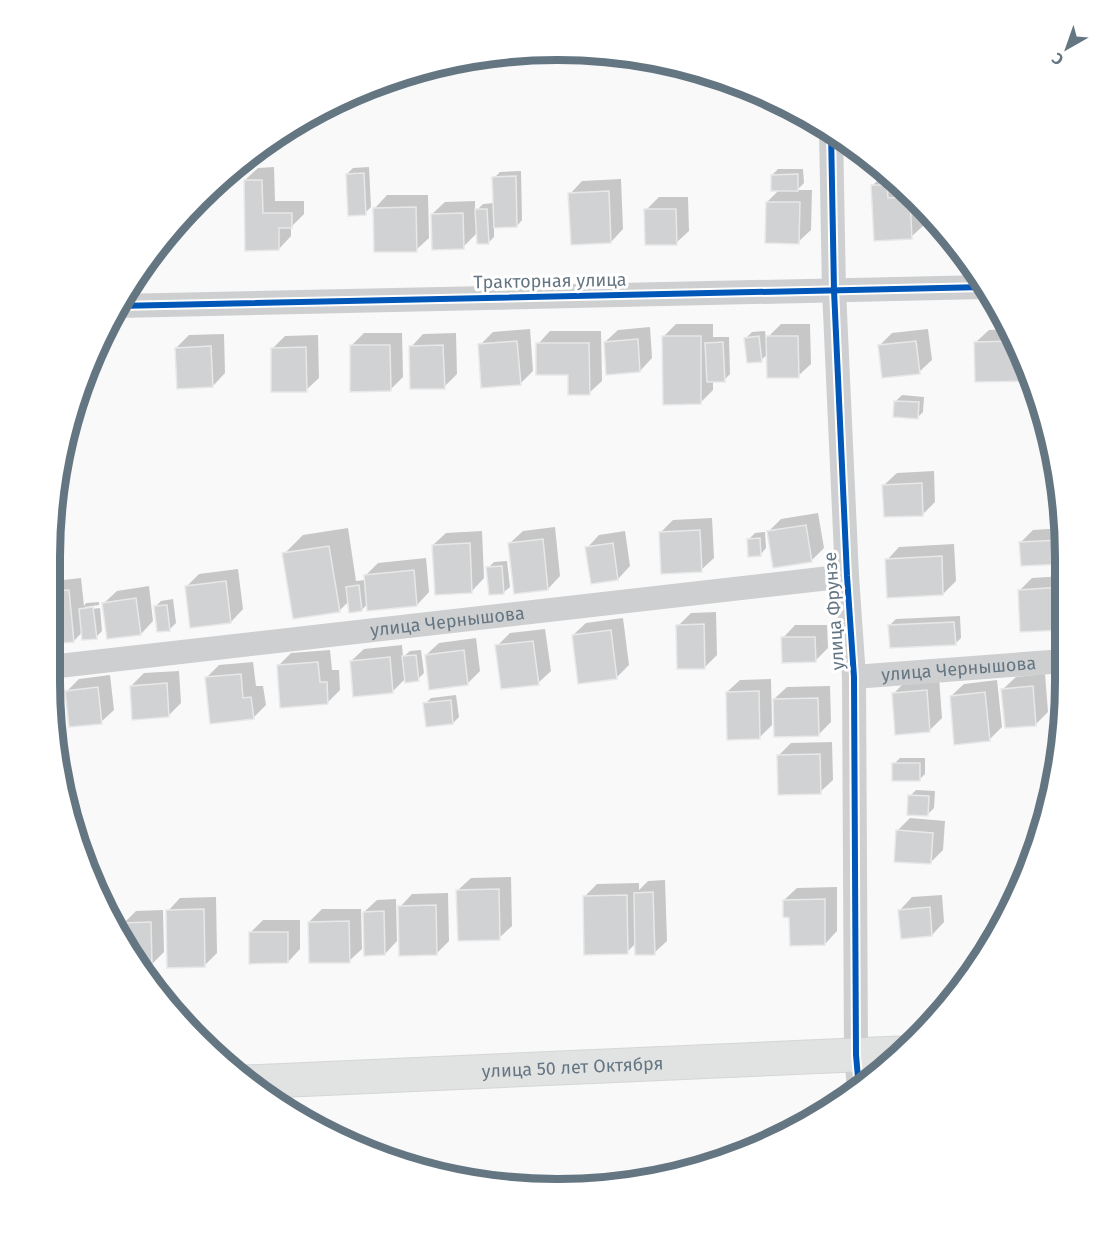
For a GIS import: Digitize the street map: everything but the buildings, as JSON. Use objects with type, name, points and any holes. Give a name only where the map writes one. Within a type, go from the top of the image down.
[{"type":"main road","name":"улица 50 лет Октября","points":[[262,1081],[889,1053]]},
{"type":"street","name":"улица Фрунзе","points":[[831,142],[834,290],[854,677],[858,1077]]},
{"type":"street","name":"Тракторная улица","points":[[129,306],[975,287]]},
{"type":"street","name":"улица Чернышова","points":[[60,666],[847,576]]},
{"type":"street","name":"улица Чернышова","points":[[854,677],[1055,662]]},
{"type":"cycle path","points":[[831,142],[834,290],[854,677],[858,1077]]},
{"type":"cycle path","points":[[129,306],[975,287]]}]
